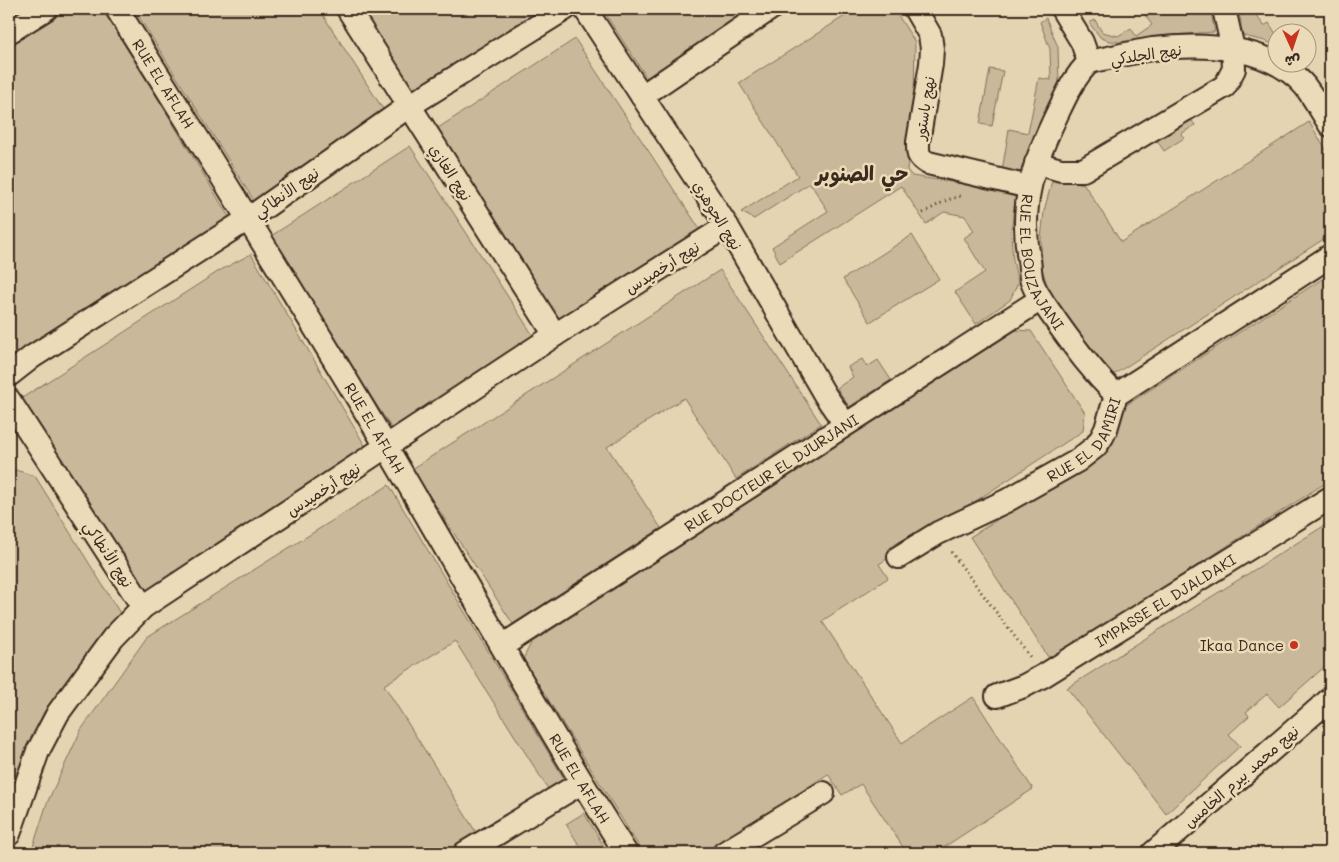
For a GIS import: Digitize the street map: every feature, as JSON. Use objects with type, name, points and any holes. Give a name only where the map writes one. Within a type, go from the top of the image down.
[{"type":"street","points":[[9,32],[46,9]]},
{"type":"street","name":"RUE EL AFLAH","points":[[118,9],[248,218],[386,447],[582,783],[626,853]]},
{"type":"street","name":"نهج الغازي","points":[[348,9],[555,335]]},
{"type":"street","name":"نهج الأنطاكي","points":[[9,375],[32,357],[248,218],[409,106],[565,9]]},
{"type":"street","name":"نهج الجوهري","points":[[585,9],[727,226],[825,395],[845,424]]},
{"type":"street","points":[[642,96],[770,9]]},
{"type":"street","name":"نهج باستور","points":[[915,9],[930,35],[932,49],[918,142],[918,154],[928,164],[1029,187]]},
{"type":"street","points":[[1062,9],[1082,42],[1089,62]]},
{"type":"street","points":[[1036,163],[1062,170],[1083,170],[1225,86],[1234,69],[1224,9]]},
{"type":"street","name":"نهج الجلدكي","points":[[1089,62],[1153,49],[1192,47],[1232,49],[1257,55],[1282,66],[1304,86],[1330,124]]},
{"type":"street","name":"RUE EL BOUZAJANI","points":[[1089,62],[1072,83],[1046,136],[1036,163],[1029,187],[1025,219],[1027,249],[1032,283],[1041,299],[1088,365],[1116,395]]},
{"type":"street","name":"نهج أرخميدس","points":[[9,834],[38,751],[58,713],[113,638],[143,607],[555,335],[727,226]]},
{"type":"street","name":"RUE EL DAMIRI","points":[[899,557],[938,533],[1006,501],[1077,461],[1096,446],[1106,429],[1116,395],[1330,256]]},
{"type":"street","name":"RUE DOCTEUR EL DJURJANI","points":[[502,646],[1041,299]]},
{"type":"street","name":"نهج الأنطاكي","points":[[9,400],[143,607]]},
{"type":"street","name":"IMPASSE EL DJALDAKI","points":[[997,696],[1024,686],[1043,676],[1330,498]]},
{"type":"street","name":"نهج محمد بيرم الخامس","points":[[1153,853],[1330,699]]},
{"type":"street","points":[[465,853],[582,783]]},
{"type":"street","points":[[724,853],[823,793]]},
{"type":"path","points":[[938,533],[1043,676]]},
{"type":"shaded area","points":[[58,9],[106,9],[232,222],[9,369],[9,40]]},
{"type":"shaded area","points":[[134,9],[319,9],[390,120],[256,204]]},
{"type":"shaded area","points":[[358,9],[551,9],[415,96]]},
{"type":"shaded area","points":[[602,9],[766,9],[651,84]]},
{"type":"shaded area","points":[[856,9],[894,9],[915,42],[914,103],[907,170],[912,176],[1016,192],[1011,233],[1013,260],[1018,283],[1010,300],[976,324],[955,292],[985,272],[964,238],[974,231],[965,216],[944,212],[926,224],[901,186],[780,263],[772,247],[828,211],[810,183],[754,219],[741,212],[798,176],[739,83]]},
{"type":"shaded area","points":[[1141,9],[1209,9],[1215,32],[1158,36],[1119,42],[1101,38],[1089,23],[1095,20],[1102,32],[1118,36],[1131,28],[1136,36],[1152,25]]},
{"type":"shaded area","points":[[1238,9],[1252,9],[1264,26],[1266,25],[1266,41],[1240,35],[1241,23]]},
{"type":"shaded area","points":[[1046,18],[1058,47],[1059,82],[1020,174],[1002,171],[1009,129],[1028,133],[1039,78],[1051,80],[1050,49],[1040,22]]},
{"type":"shaded area","points":[[575,39],[705,237],[565,328],[435,130]]},
{"type":"shaded area","points":[[990,69],[1003,71],[992,126],[980,124]]},
{"type":"shaded area","points":[[1190,118],[1195,125],[1181,134],[1184,138],[1164,151],[1156,139]]},
{"type":"shaded area","points":[[1309,122],[1330,156],[1330,235],[1107,379],[1048,288],[1042,269],[1041,239],[1044,211],[1053,177],[1084,184],[1121,242]]},
{"type":"shaded area","points":[[410,146],[538,343],[396,435],[268,238]]},
{"type":"shaded area","points":[[912,235],[939,279],[870,322],[843,279]]},
{"type":"shaded area","points":[[251,254],[370,454],[150,596],[22,398],[219,271]]},
{"type":"shaded area","points":[[720,270],[821,424],[736,479],[684,398],[607,447],[661,528],[513,624],[412,469]]},
{"type":"shaded area","points":[[1330,274],[1330,480],[1050,660],[970,537],[1104,452],[1117,411]]},
{"type":"shaded area","points":[[1013,330],[1031,331],[1085,413],[1083,431],[879,564],[888,578],[822,621],[902,743],[973,697],[1033,789],[935,853],[907,853],[861,784],[842,795],[828,774],[707,853],[643,853],[523,659],[531,643]]},
{"type":"shaded area","points":[[862,359],[867,367],[878,360],[891,380],[849,407],[837,388],[853,377],[848,367]]},
{"type":"shaded area","points":[[9,468],[35,476],[123,618],[44,712],[9,789]]},
{"type":"shaded area","points":[[389,485],[566,782],[550,792],[455,641],[384,685],[479,837],[452,853],[31,853],[47,803],[81,730],[147,637]]},
{"type":"shaded area","points":[[1330,522],[1330,662],[1279,707],[1267,694],[1246,712],[1249,716],[1229,734],[1240,746],[1166,814],[1067,688]]},
{"type":"shaded area","points":[[584,813],[608,853],[584,853],[566,824]]},
{"type":"place","name":"Ikaa Dance","points":[[1294,645]]},
{"type":"district","name":"حي الصنوبر","points":[[862,173]]}]
